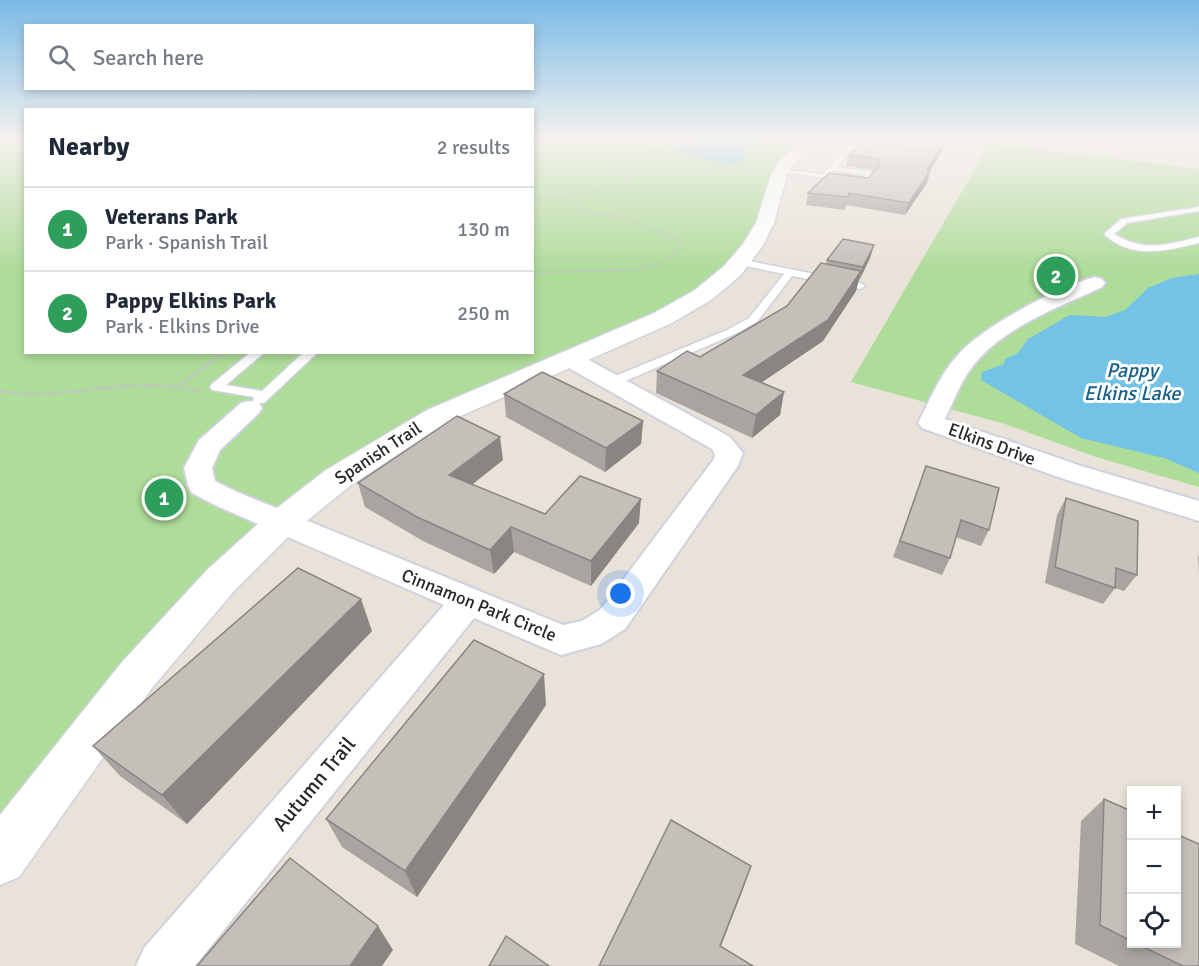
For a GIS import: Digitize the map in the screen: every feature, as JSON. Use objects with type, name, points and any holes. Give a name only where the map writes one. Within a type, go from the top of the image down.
[{"type":"street","name":"Spanish Trail","points":[[0,858],[137,675],[221,580],[281,523],[338,478],[437,416],[663,318],[703,295],[752,248],[765,223],[777,183]]},
{"type":"street","name":"Elkins Drive","points":[[1095,283],[1022,319],[981,344],[967,357],[952,378],[931,423],[1071,472],[1199,511]]},
{"type":"street","name":"Cinnamon Park Circle","points":[[257,401],[208,446],[198,468],[202,486],[281,523],[561,640],[587,637],[600,631],[613,620],[728,460],[729,453],[721,443],[568,358]]},
{"type":"street","name":"Autumn Trail","points":[[162,966],[466,602]]},
{"type":"lane","points":[[842,183],[860,186],[862,183]]},
{"type":"lane","points":[[1199,209],[1124,221],[1108,234],[1124,245],[1151,251],[1199,240]]},
{"type":"lane","points":[[739,262],[860,286]]},
{"type":"lane","points":[[612,382],[731,332],[753,320],[790,272]]},
{"type":"lane","points":[[257,354],[216,387],[257,401],[310,354]]},
{"type":"path","points":[[534,200],[561,198],[631,183]]},
{"type":"path","points":[[534,273],[640,269],[662,264],[682,248],[682,243],[678,238],[622,218],[586,212],[561,198]]},
{"type":"path","points":[[180,386],[222,354]]},
{"type":"path","points":[[0,391],[12,394],[41,394],[92,389],[180,386],[190,388]]},
{"type":"green space","points":[[0,183],[24,183],[24,354],[534,354],[534,183],[780,183],[752,247],[663,318],[437,416],[221,580],[0,860]]},
{"type":"green space","points":[[967,183],[1199,183],[1199,487],[1096,457],[1005,424],[851,382]]},
{"type":"water","name":"Pappy Elkins Lake","points":[[1199,274],[1199,473],[1164,458],[1081,438],[981,380],[982,372],[1004,364],[1005,359],[1018,353],[1028,339],[1070,315],[1106,317],[1125,310],[1148,288],[1172,278]]},
{"type":"building","points":[[818,183],[922,183],[909,203],[849,193],[848,197],[808,193]]},
{"type":"building","points":[[843,239],[874,245],[863,267],[827,260]]},
{"type":"building","points":[[821,263],[861,271],[828,320],[743,375],[784,392],[756,415],[657,371],[687,351],[700,357],[787,306]]},
{"type":"building","points":[[542,372],[643,421],[606,448],[504,394]]},
{"type":"building","points":[[457,416],[500,437],[449,475],[545,514],[580,476],[641,499],[591,561],[511,527],[490,550],[417,517],[358,483]]},
{"type":"building","points":[[926,466],[999,488],[989,530],[961,520],[950,558],[900,541]]},
{"type":"building","points":[[1066,498],[1138,521],[1137,575],[1116,568],[1115,588],[1055,567]]},
{"type":"building","points":[[298,568],[361,599],[162,795],[93,746]]},
{"type":"building","points":[[474,640],[544,674],[405,871],[326,819]]},
{"type":"building","points":[[1104,799],[1127,809],[1127,939],[1100,925]]},
{"type":"building","points":[[671,820],[751,866],[720,946],[753,966],[599,966]]},
{"type":"building","points":[[1181,836],[1199,844],[1199,966],[1183,966],[1145,948],[1181,948]]},
{"type":"building","points":[[290,858],[378,926],[350,966],[197,966]]},
{"type":"building","points":[[506,936],[549,966],[489,966]]},
{"type":"place","name":"Pappy Elkins Park","points":[[1056,276]]},
{"type":"place","name":"Veterans Park","points":[[164,498]]}]
